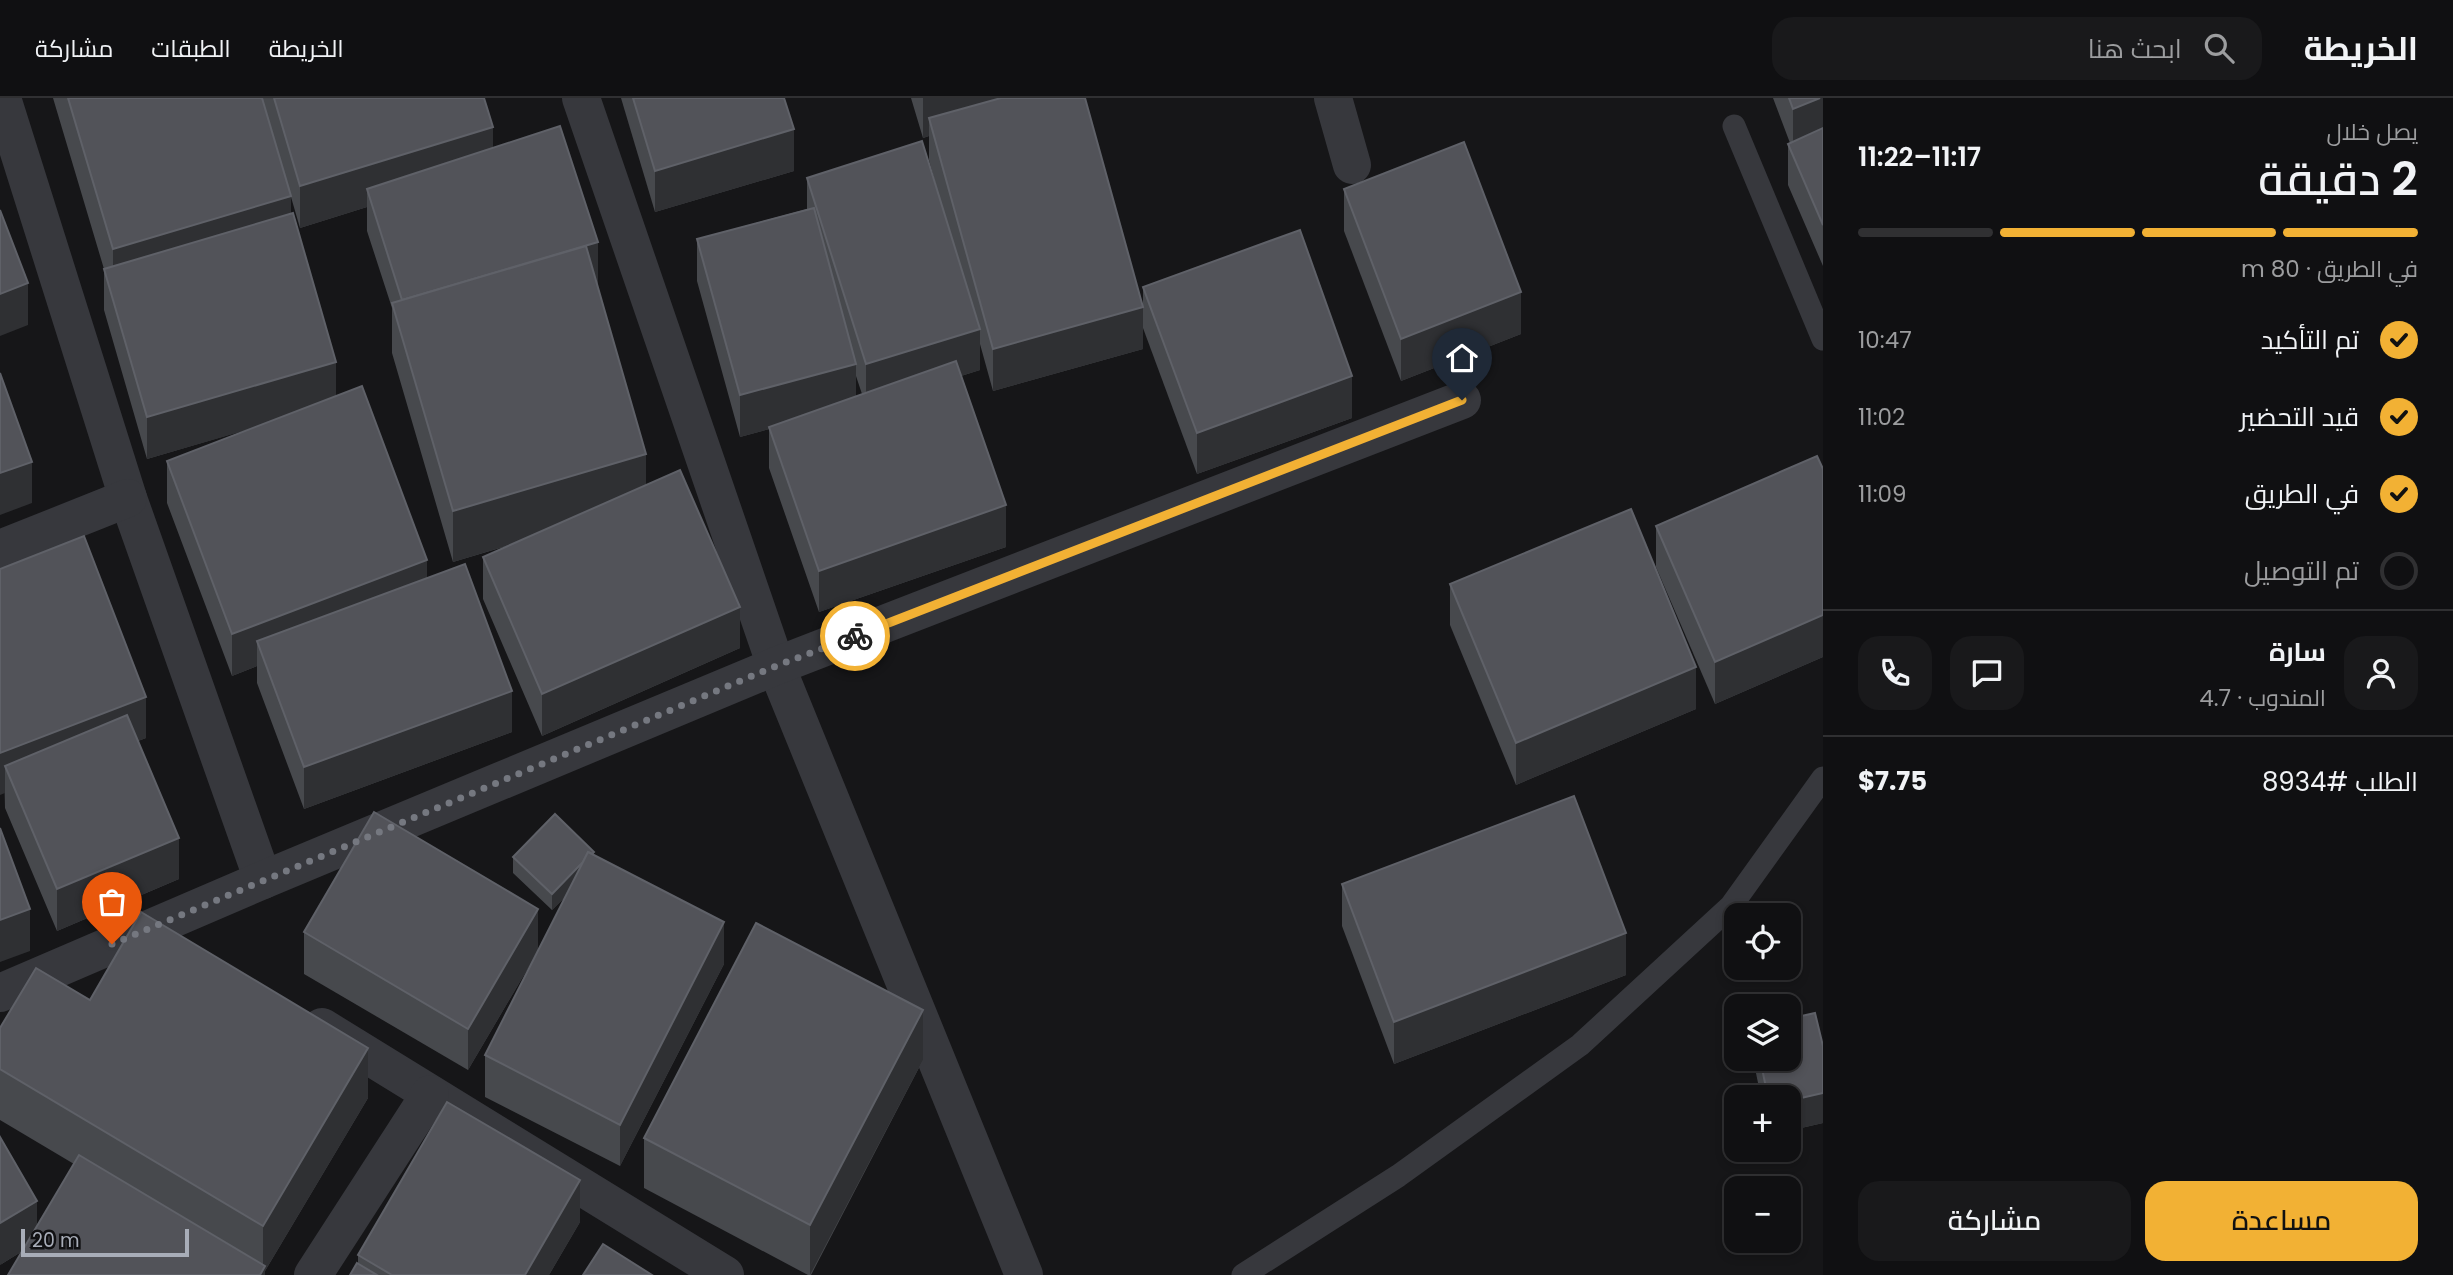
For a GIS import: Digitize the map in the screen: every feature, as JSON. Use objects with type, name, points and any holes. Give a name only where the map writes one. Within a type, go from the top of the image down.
[{"type":"street","points":[[2,98],[128,498],[263,880]]},
{"type":"street","points":[[581,98],[776,666],[1024,1275]]},
{"type":"street","points":[[1333,98],[1352,165]]},
{"type":"street","points":[[0,993],[776,666],[1462,400]]},
{"type":"street","points":[[0,549],[128,498]]},
{"type":"street","points":[[157,925],[192,947]]},
{"type":"street","points":[[287,1006],[725,1275]]},
{"type":"street","points":[[313,1275],[430,1094]]},
{"type":"lane","points":[[1734,126],[1823,339]]},
{"type":"lane","points":[[1243,1275],[1398,1176],[1580,1045],[1731,906],[1823,778]]},
{"type":"building","points":[[68,98],[262,98],[291,196],[113,249]]},
{"type":"building","points":[[274,98],[484,98],[493,127],[300,186]]},
{"type":"building","points":[[633,98],[784,98],[794,129],[655,171]]},
{"type":"building","points":[[1001,98],[1085,98],[1143,307],[993,349],[929,118]]},
{"type":"building","points":[[1789,98],[1820,98],[1793,109]]},
{"type":"building","points":[[560,126],[598,242],[402,300],[367,189]]},
{"type":"building","points":[[1823,128],[1823,225],[1788,144]]},
{"type":"building","points":[[922,141],[980,329],[866,364],[807,178]]},
{"type":"building","points":[[1464,142],[1521,292],[1401,339],[1344,189]]},
{"type":"building","points":[[814,208],[856,364],[740,395],[697,239]]},
{"type":"building","points":[[0,210],[28,283],[0,294]]},
{"type":"building","points":[[293,213],[336,362],[147,417],[104,269]]},
{"type":"building","points":[[1300,230],[1352,376],[1197,433],[1143,287]]},
{"type":"building","points":[[586,246],[646,454],[453,511],[392,303]]},
{"type":"building","points":[[956,361],[1006,505],[819,571],[769,427]]},
{"type":"building","points":[[0,373],[32,462],[0,473]]},
{"type":"building","points":[[362,386],[427,560],[232,634],[167,461]]},
{"type":"building","points":[[1817,456],[1823,469],[1823,615],[1715,662],[1656,526]]},
{"type":"building","points":[[680,470],[740,607],[542,694],[483,557]]},
{"type":"building","points":[[1631,509],[1696,667],[1516,743],[1450,584]]},
{"type":"building","points":[[84,536],[146,697],[0,753],[0,569]]},
{"type":"building","points":[[465,564],[512,691],[304,767],[257,641]]},
{"type":"building","points":[[127,715],[179,838],[57,889],[5,766]]},
{"type":"building","points":[[1574,796],[1626,933],[1394,1022],[1342,884]]},
{"type":"building","points":[[374,812],[538,909],[468,1029],[304,932]]},
{"type":"building","points":[[555,814],[594,852],[588,852],[583,862],[552,894],[513,857]]},
{"type":"building","points":[[0,828],[30,909],[0,920]]},
{"type":"building","points":[[588,852],[724,922],[620,1125],[485,1055]]},
{"type":"building","points":[[141,912],[368,1048],[263,1226],[0,1069],[0,1028],[36,968],[90,1000]]},
{"type":"building","points":[[756,923],[923,1010],[810,1225],[644,1138]]},
{"type":"building","points":[[1815,1013],[1823,1046],[1823,1093],[1801,1098],[1801,1085],[1765,1085],[1763,1071],[1801,1071],[1801,1016]]},
{"type":"building","points":[[447,1102],[580,1180],[525,1275],[392,1275],[358,1255]]},
{"type":"building","points":[[0,1137],[37,1201],[0,1223]]},
{"type":"building","points":[[79,1155],[265,1266],[260,1275],[8,1275]]},
{"type":"building","points":[[603,1244],[652,1275],[583,1275]]},
{"type":"building","points":[[357,1263],[377,1275],[350,1275]]},
{"type":"way so far","points":[[112,944],[776,666],[855,636]]},
{"type":"route","points":[[855,636],[1462,400]]}]
